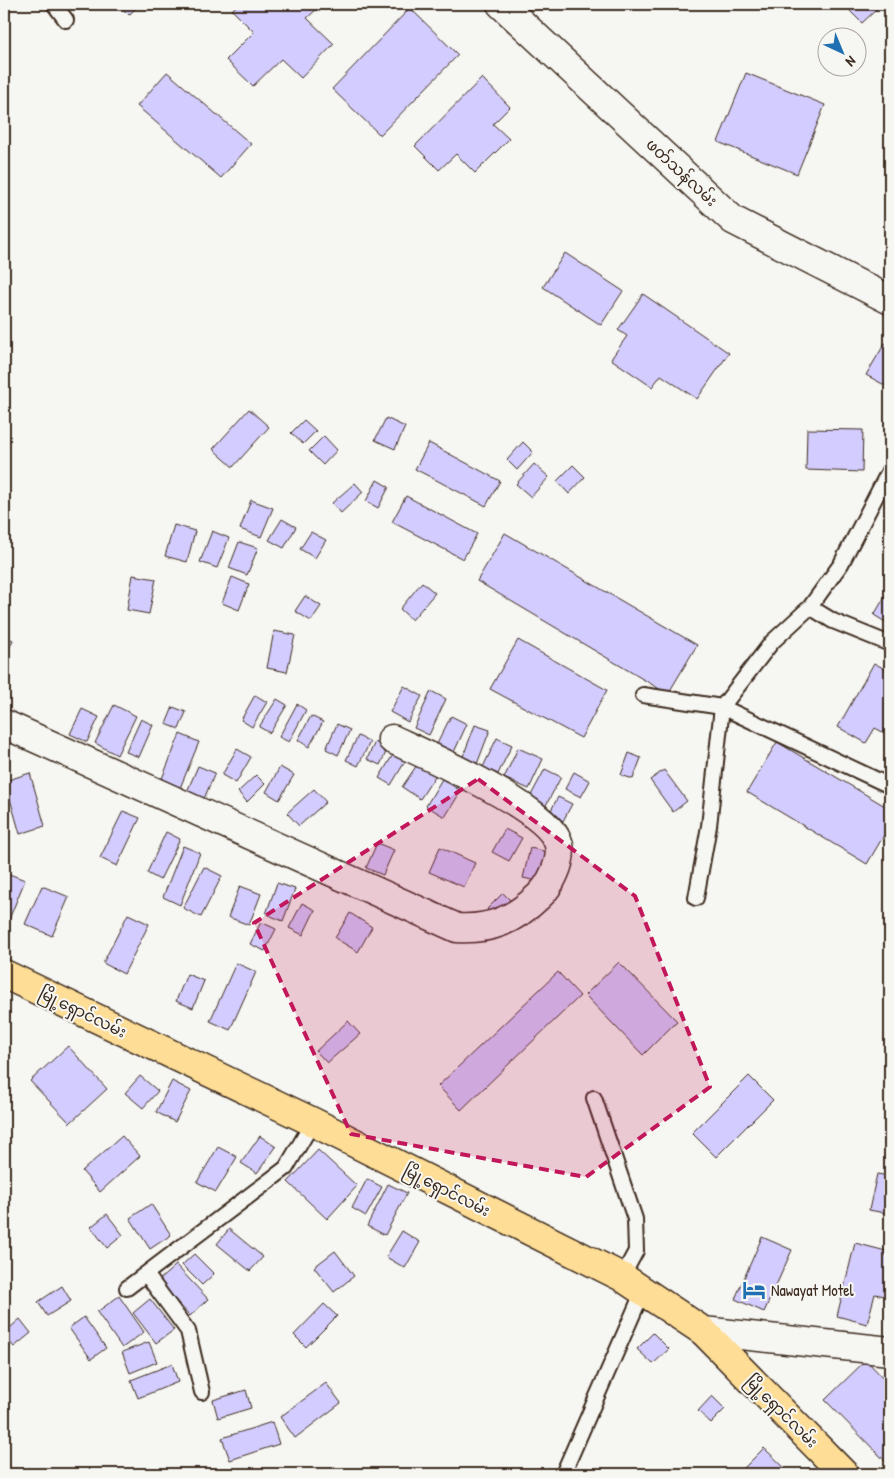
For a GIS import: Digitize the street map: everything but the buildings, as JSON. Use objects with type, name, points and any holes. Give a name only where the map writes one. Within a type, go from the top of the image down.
[{"type":"highway","name":"မြို့ရှောင်လမ်း","points":[[4,974],[313,1122],[632,1284],[703,1332],[844,1474]]},
{"type":"street","name":"ဖတ်သန်လမ်း","points":[[501,4],[733,220],[890,300]]},
{"type":"street","points":[[4,724],[457,928],[476,929],[494,926],[519,913],[541,895],[556,871],[560,857],[559,844],[551,830],[503,794],[392,739]]},
{"type":"street","points":[[703,1332],[890,1351]]},
{"type":"lane","points":[[54,4],[66,20]]},
{"type":"lane","points":[[696,898],[709,826],[722,707],[772,642],[810,607],[841,564],[890,469]]},
{"type":"lane","points":[[810,607],[833,621],[890,644]]},
{"type":"lane","points":[[643,695],[722,707],[890,786]]},
{"type":"lane","points":[[562,1474],[632,1284],[636,1251],[635,1219],[594,1098]]},
{"type":"lane","points":[[127,1288],[286,1168],[313,1122]]},
{"type":"lane","points":[[146,1274],[188,1331],[202,1392]]},
{"type":"highlighted area","points":[[478,779],[635,896],[710,1087],[586,1177],[351,1134],[254,923]]},
{"type":"place","name":"Nawayat Motel","points":[[754,1290]]}]
